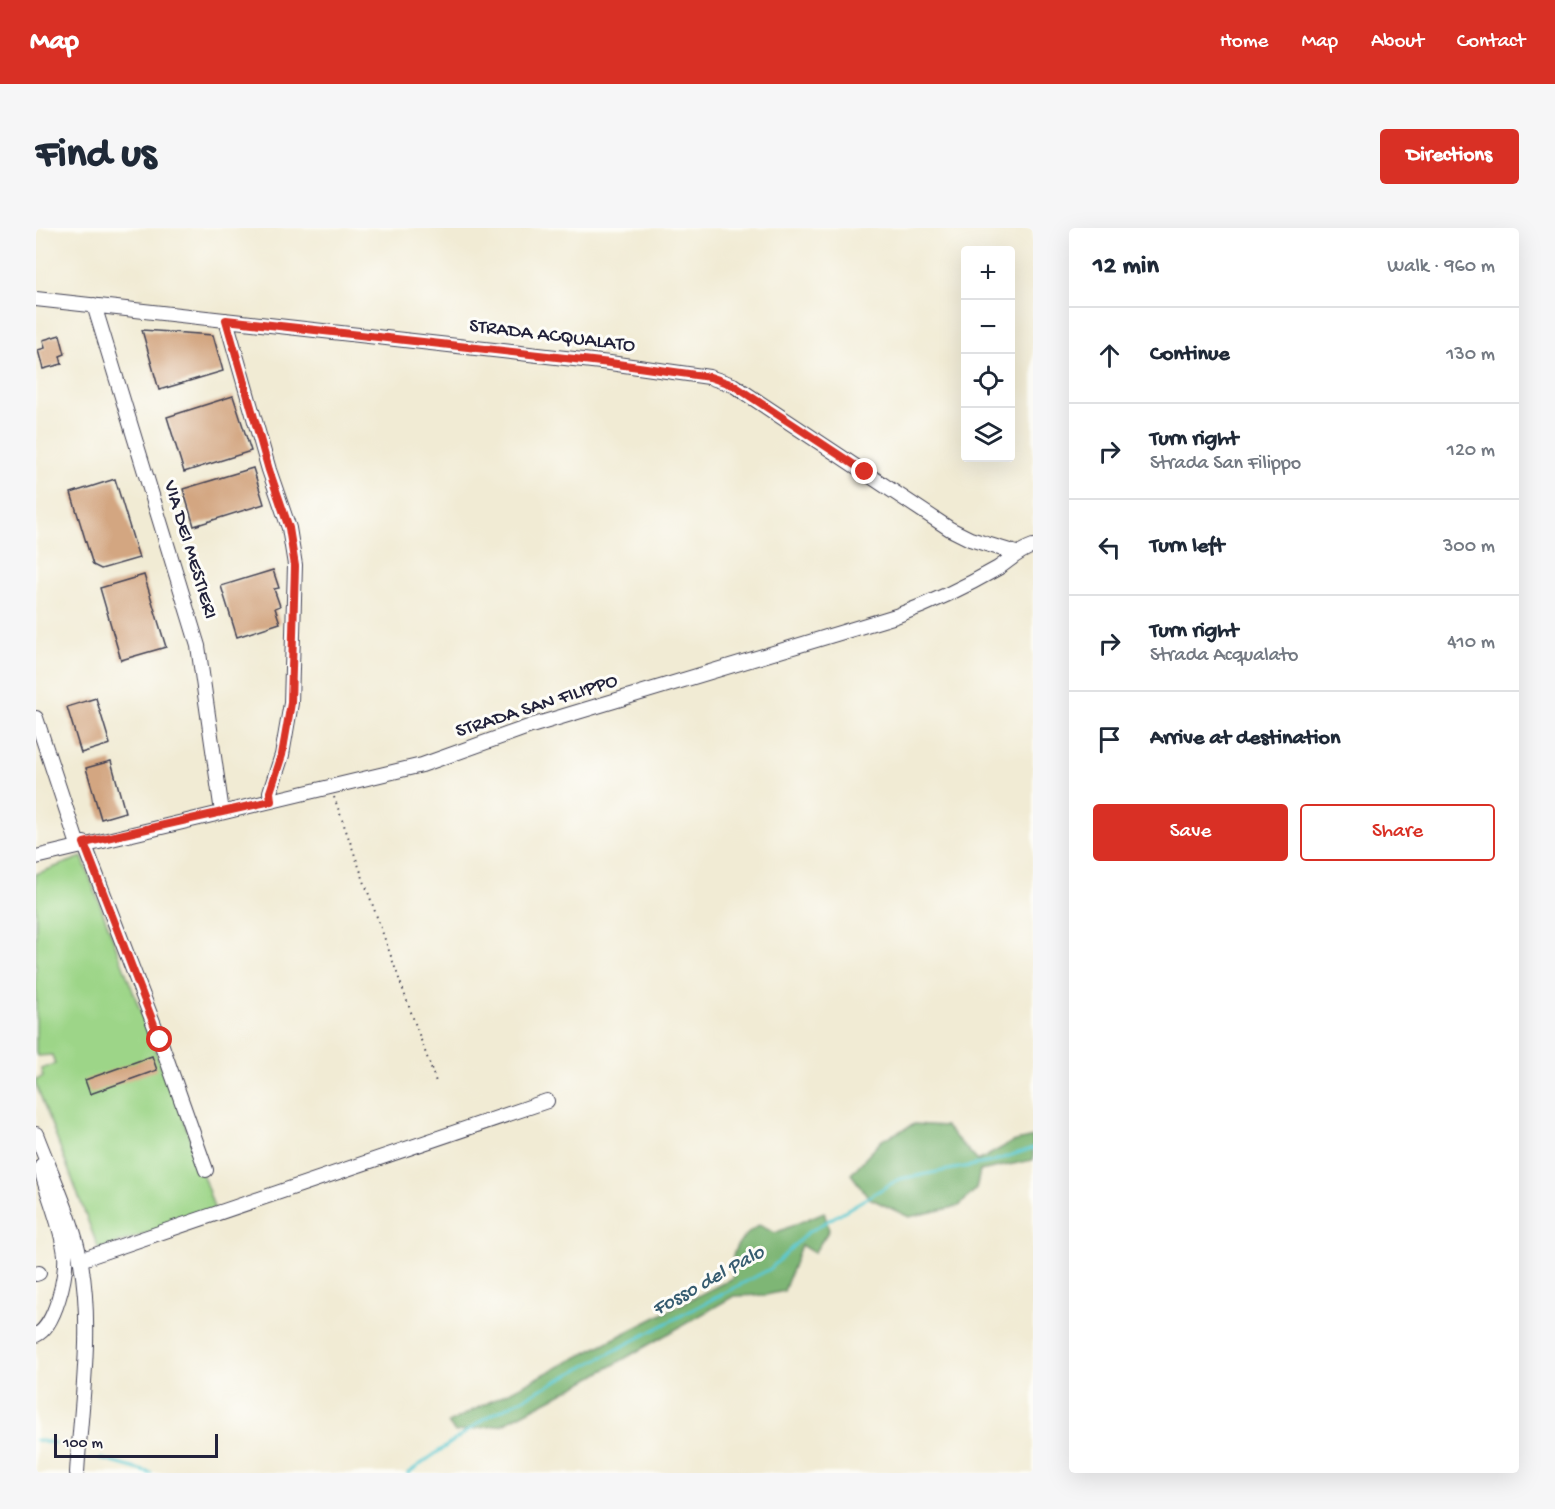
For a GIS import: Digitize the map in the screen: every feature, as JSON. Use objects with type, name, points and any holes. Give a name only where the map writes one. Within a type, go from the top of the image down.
[{"type":"street","name":"STRADA ACQUALATO","points":[[36,299],[610,363],[722,380],[733,385],[950,529],[970,539],[1016,553]]},
{"type":"street","name":"VIA DEI MESTIERI","points":[[94,305],[198,646],[222,812]]},
{"type":"street","points":[[226,320],[269,470],[289,528],[295,566],[291,703],[282,755],[270,792],[271,801]]},
{"type":"street","name":"STRADA SAN FILIPPO","points":[[36,857],[81,844],[422,765],[531,726],[896,616],[944,596],[998,568],[1016,553],[1033,546]]},
{"type":"street","points":[[36,718],[81,844],[156,1029],[206,1170]]},
{"type":"street","points":[[80,1260],[547,1101]]},
{"type":"street","points":[[36,1134],[80,1260],[86,1311],[77,1473]]},
{"type":"street","points":[[36,1335],[44,1332],[54,1311],[62,1286],[65,1255],[42,1173],[43,1151]]},
{"type":"path","points":[[330,788],[436,1082]]},
{"type":"green space","points":[[82,857],[162,1068],[167,1073],[215,1210],[99,1250],[36,1084],[36,1079],[43,1077],[41,1069],[55,1064],[52,1055],[37,1056],[36,1052],[36,874]]},
{"type":"green space","points":[[914,1124],[945,1126],[978,1161],[1012,1142],[1033,1137],[1033,1160],[980,1171],[976,1189],[959,1206],[909,1217],[869,1198],[851,1174],[882,1140]]},
{"type":"green space","points":[[824,1212],[829,1230],[814,1253],[801,1245],[784,1291],[766,1295],[734,1296],[587,1380],[501,1425],[455,1432],[448,1423],[733,1278],[732,1260],[736,1247],[759,1225],[775,1233]]},
{"type":"building","points":[[142,330],[213,335],[223,371],[159,390]]},
{"type":"building","points":[[60,335],[65,354],[60,356],[62,364],[43,369],[38,350],[45,348],[43,340]]},
{"type":"building","points":[[233,396],[251,451],[184,472],[167,417]]},
{"type":"building","points":[[253,468],[264,504],[194,526],[183,489]]},
{"type":"building","points":[[115,479],[139,558],[101,569],[93,565],[71,493]]},
{"type":"building","points":[[273,570],[279,588],[274,589],[280,606],[275,608],[280,623],[237,637],[221,586]]},
{"type":"building","points":[[144,575],[166,647],[121,660],[100,588]]},
{"type":"building","points":[[96,698],[110,744],[81,753],[67,707]]},
{"type":"building","points":[[111,761],[125,812],[101,819],[86,768]]},
{"type":"building","points":[[152,1056],[157,1070],[90,1094],[85,1080]]},
{"type":"waterway","name":"Fosso del Palo","points":[[408,1473],[486,1418],[770,1269],[807,1233],[899,1179],[991,1162],[1033,1148]]},
{"type":"waterway","name":"Fosso del Palo","points":[[36,1440],[55,1443]]},
{"type":"waterway","name":"Fosso del Palo","points":[[101,1459],[151,1473]]},
{"type":"route","points":[[160,1040],[84,843],[271,801],[270,792],[282,755],[291,703],[295,566],[293,545],[226,320],[610,363],[710,377],[733,385],[865,472]]}]
